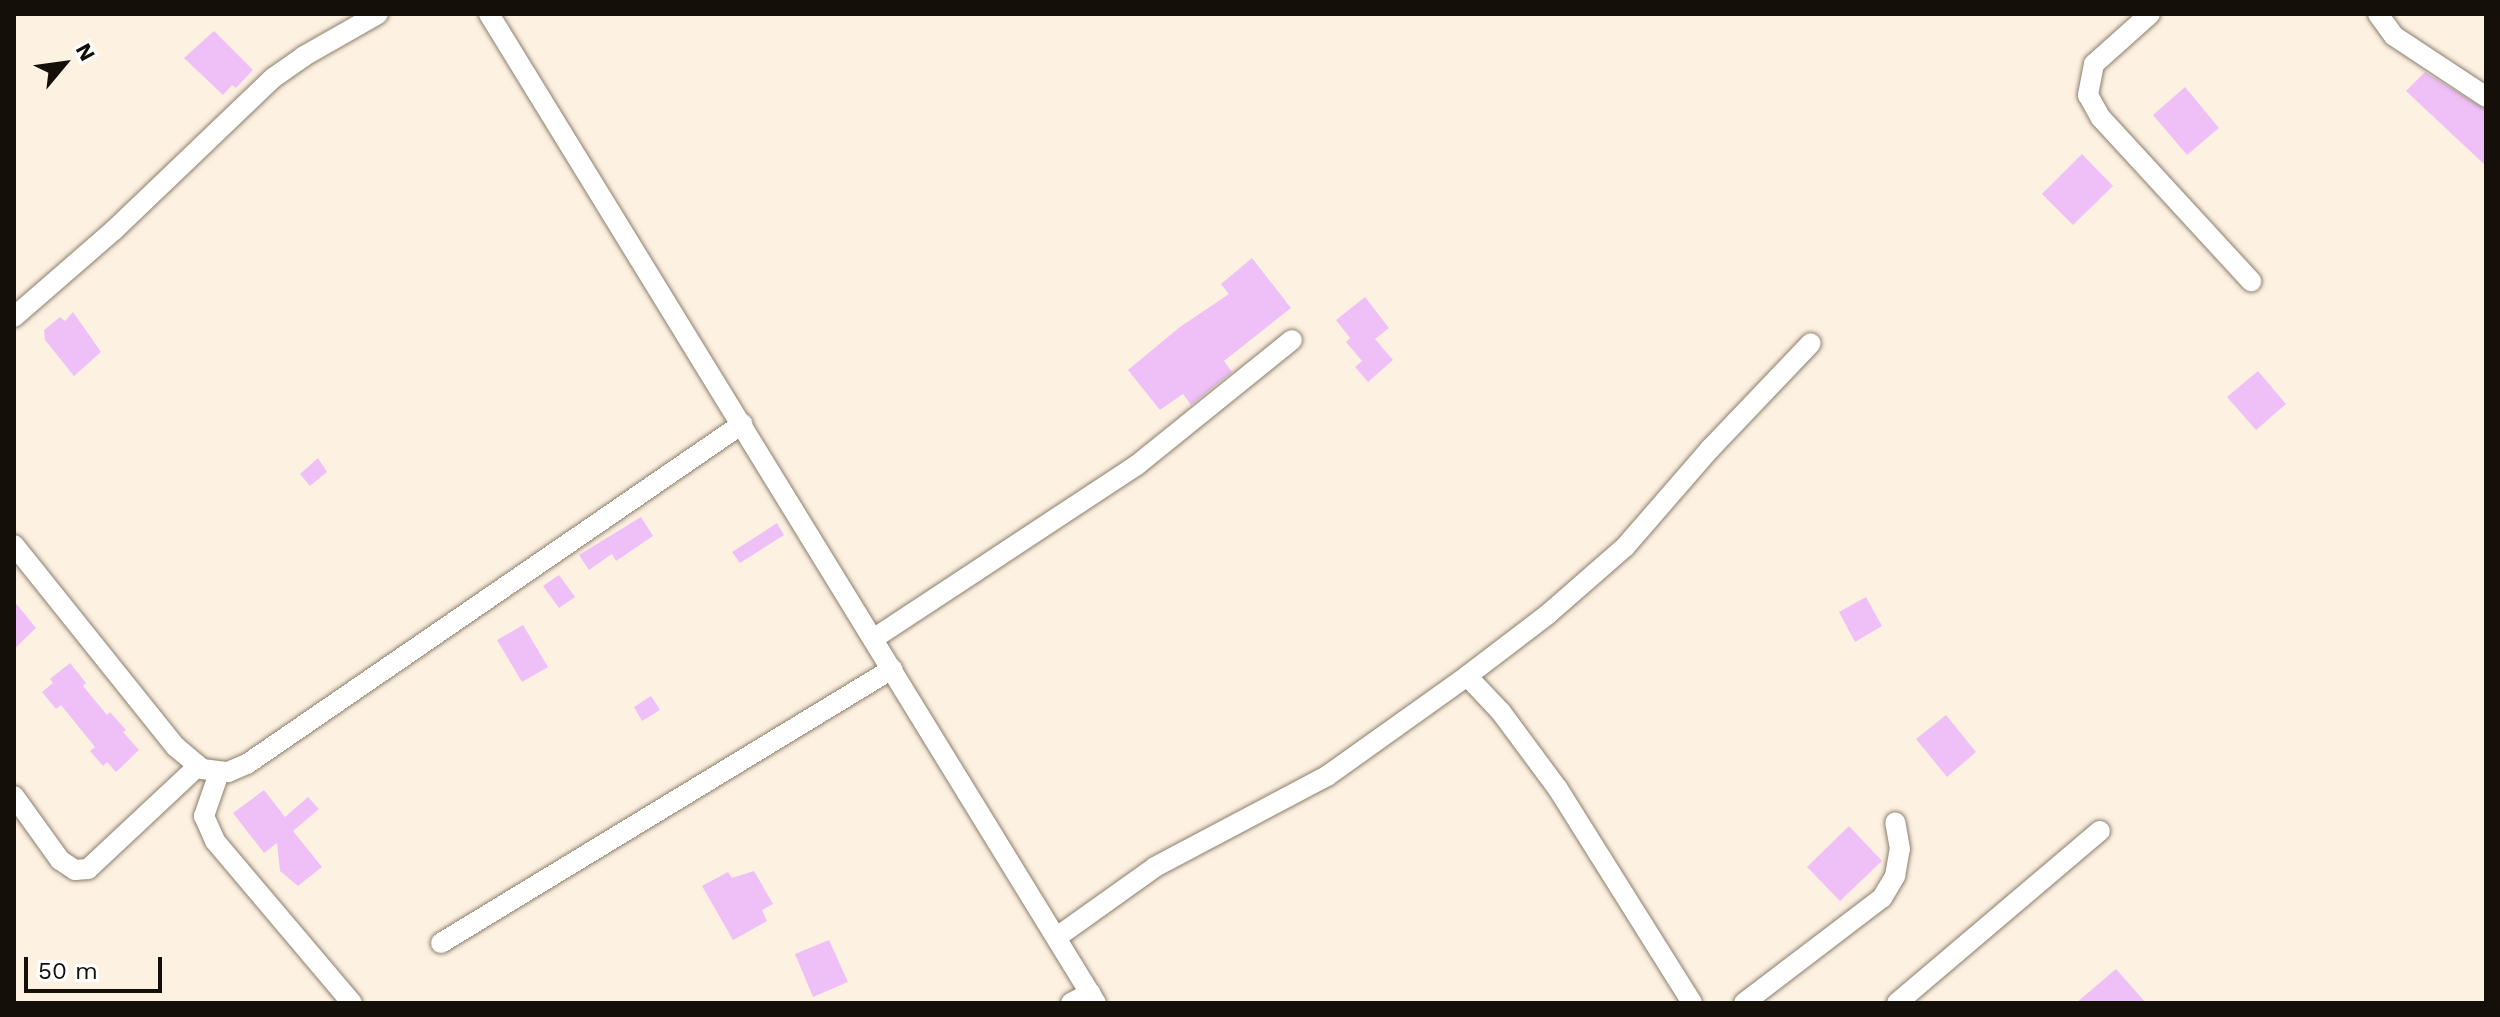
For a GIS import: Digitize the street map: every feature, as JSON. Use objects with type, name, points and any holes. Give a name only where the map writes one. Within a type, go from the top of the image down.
[{"type":"street","points":[[14,317],[113,231],[273,78],[304,56],[378,14]]},
{"type":"street","points":[[489,14],[1094,998],[1071,1003]]},
{"type":"street","points":[[2150,14],[2094,64],[2088,95],[2101,118],[2251,281]]},
{"type":"street","points":[[2378,14],[2394,36],[2486,97]]},
{"type":"street","points":[[873,639],[1137,465],[1292,340]]},
{"type":"street","points":[[1057,937],[1155,867],[1327,776],[1547,615],[1625,547],[1710,449],[1811,343]]},
{"type":"street","points":[[14,545],[176,747],[198,766],[219,773],[247,764],[742,424]]},
{"type":"street","points":[[441,943],[892,669]]},
{"type":"street","points":[[1467,676],[1501,712],[1558,789],[1692,1003]]},
{"type":"street","points":[[14,796],[60,860],[75,870],[88,869],[198,766]]},
{"type":"street","points":[[219,773],[204,816],[215,841],[352,1003]]},
{"type":"street","points":[[1744,1003],[1882,898],[1895,876],[1900,849],[1895,822]]},
{"type":"street","points":[[1897,1003],[2100,831]]},
{"type":"building","points":[[214,31],[253,70],[236,88],[232,85],[223,95],[184,58]]},
{"type":"building","points":[[2425,72],[2486,110],[2486,166],[2406,91]]},
{"type":"building","points":[[2185,87],[2219,128],[2187,155],[2153,115]]},
{"type":"building","points":[[2082,154],[2113,186],[2073,225],[2042,194]]},
{"type":"building","points":[[1252,258],[1291,308],[1224,361],[1232,372],[1191,405],[1183,394],[1160,410],[1128,370],[1180,327],[1229,294],[1221,284]]},
{"type":"building","points":[[1365,297],[1389,328],[1375,339],[1393,360],[1368,382],[1355,367],[1362,361],[1346,342],[1350,338],[1336,320]]},
{"type":"building","points":[[73,312],[101,352],[74,376],[45,340],[44,330],[60,317],[65,321]]},
{"type":"building","points":[[2258,371],[2286,404],[2256,430],[2227,397]]},
{"type":"building","points":[[318,458],[327,472],[310,486],[300,474]]},
{"type":"building","points":[[641,517],[653,536],[616,561],[612,554],[589,570],[579,555]]},
{"type":"building","points":[[777,523],[784,535],[740,563],[732,552]]},
{"type":"building","points":[[559,575],[575,597],[559,608],[543,586]]},
{"type":"building","points":[[1866,597],[1882,626],[1855,642],[1839,612]]},
{"type":"building","points":[[14,601],[36,628],[14,649]]},
{"type":"building","points":[[523,625],[548,667],[522,682],[497,640]]},
{"type":"building","points":[[70,663],[86,683],[83,686],[107,715],[110,712],[126,730],[123,732],[139,750],[116,772],[107,762],[103,766],[90,751],[95,747],[61,705],[56,709],[42,692],[53,683],[50,679]]},
{"type":"building","points":[[651,696],[660,710],[642,721],[634,707]]},
{"type":"building","points":[[1946,715],[1976,752],[1947,777],[1916,739]]},
{"type":"building","points":[[264,790],[285,817],[308,797],[319,809],[293,831],[322,867],[298,886],[280,871],[277,843],[264,853],[233,813]]},
{"type":"building","points":[[1849,826],[1882,861],[1840,901],[1807,867]]},
{"type":"building","points":[[754,871],[773,904],[762,910],[767,921],[733,940],[702,886],[728,872],[732,878]]},
{"type":"building","points":[[829,940],[848,982],[813,997],[795,954]]},
{"type":"building","points":[[2116,969],[2146,1003],[2076,1003]]}]
